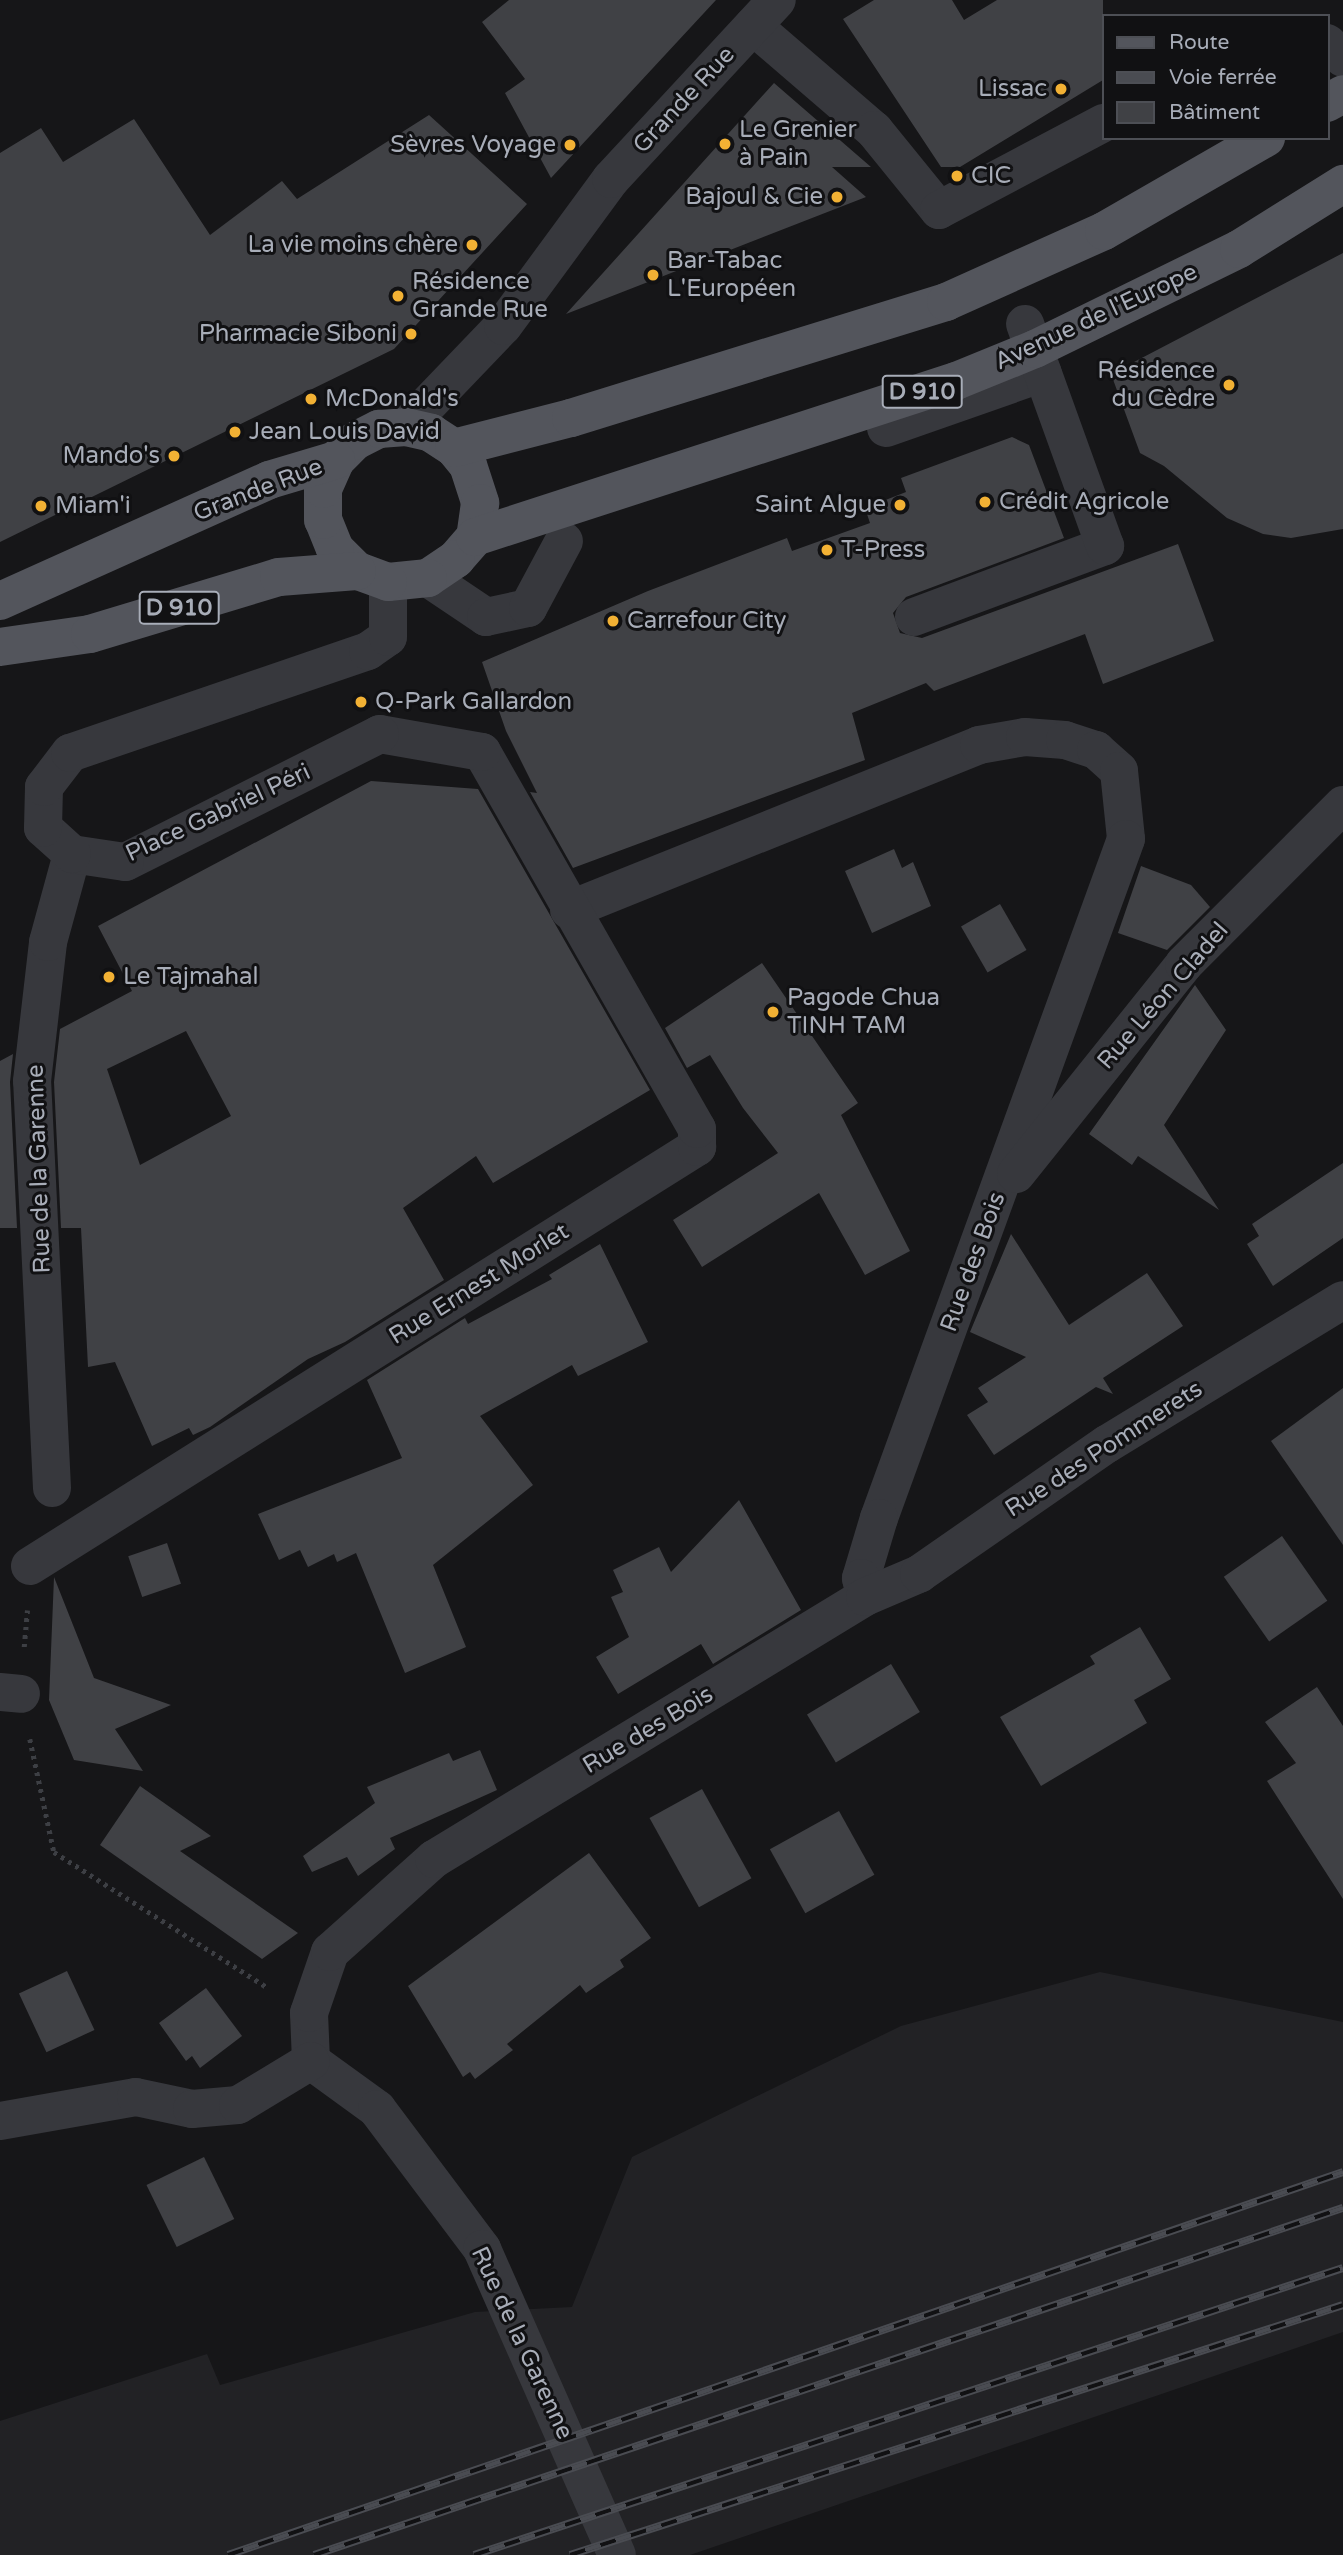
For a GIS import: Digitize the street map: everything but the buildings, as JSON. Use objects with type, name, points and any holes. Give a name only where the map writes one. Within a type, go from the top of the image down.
[{"type":"main road","points":[[454,448],[570,418],[946,302],[1104,231],[1263,140]]},
{"type":"main road","name":"Avenue de l'Europe","points":[[475,537],[956,381],[1034,349],[1239,249],[1343,184]]},
{"type":"main road","points":[[336,460],[355,441],[379,429],[406,426],[431,433],[454,448],[477,486],[480,503],[475,537]]},
{"type":"main road","name":"Grande Rue","points":[[336,460],[323,489],[323,520],[335,549],[372,576]]},
{"type":"main road","name":"Grande Rue","points":[[0,601],[270,480],[336,460]]},
{"type":"main road","name":"D 910","points":[[0,647],[90,634],[279,577],[428,578],[456,559],[475,537]]},
{"type":"street","points":[[765,13],[874,130],[939,209],[1102,124]]},
{"type":"street","name":"Grande Rue","points":[[406,426],[503,326],[611,179],[765,13]]},
{"type":"street","points":[[1329,45],[1343,58]]},
{"type":"street","points":[[886,428],[1034,349],[1105,546],[914,617]]},
{"type":"street","points":[[428,578],[486,617],[528,608],[564,541]]},
{"type":"street","points":[[72,853],[43,828],[44,787],[71,753],[368,652],[388,637],[372,576]]},
{"type":"street","name":"Place Gabriel Péri","points":[[72,853],[125,862],[380,734],[482,752],[569,910]]},
{"type":"street","name":"Rue des Bois","points":[[311,2061],[309,2013],[330,1952],[434,1860],[865,1597],[861,1578],[879,1518],[1126,839],[1119,771],[1096,750],[1065,740],[1025,737],[979,746],[569,910]]},
{"type":"street","name":"Rue Léon Cladel","points":[[997,1198],[1184,964],[1343,805]]},
{"type":"street","name":"Rue de la Garenne","points":[[52,1488],[32,1081],[48,942],[72,853]]},
{"type":"street","name":"Rue Ernest Morlet","points":[[30,1566],[697,1147],[697,1129],[569,910]]},
{"type":"street","name":"Rue des Pommerets","points":[[865,1597],[919,1574],[1107,1444],[1343,1300]]},
{"type":"street","points":[[0,2122],[136,2097],[192,2109],[237,2105],[311,2061]]},
{"type":"street","name":"Rue de la Garenne","points":[[311,2061],[377,2109],[482,2249],[617,2555]]},
{"type":"path","points":[[30,1566],[11,1693],[54,1852],[309,2013]]},
{"type":"shaded area","points":[[1100,1972],[1343,2022],[1343,2332],[690,2555],[0,2555],[0,2421],[207,2354],[220,2385],[475,2312],[572,2307],[632,2157],[901,2026]]},
{"type":"railway","points":[[228,2555],[1343,2172]]},
{"type":"railway","points":[[314,2555],[1343,2208]]},
{"type":"railway","points":[[474,2555],[1343,2268]]},
{"type":"railway","points":[[570,2555],[1343,2305]]},
{"type":"place","name":"Lissac","points":[[1061,89]]},
{"type":"place","name":"Le Grenier à Pain","points":[[725,144]]},
{"type":"place","name":"Sèvres Voyage","points":[[570,145]]},
{"type":"place","name":"CIC","points":[[957,176]]},
{"type":"place","name":"Bajoul & Cie","points":[[837,197]]},
{"type":"place","name":"La vie moins chère","points":[[472,245]]},
{"type":"place","name":"Bar-Tabac L'Européen","points":[[653,275]]},
{"type":"place","name":"Résidence Grande Rue","points":[[398,296]]},
{"type":"place","name":"Pharmacie Siboni","points":[[411,334]]},
{"type":"place","name":"Résidence du Cèdre","points":[[1229,385]]},
{"type":"place","name":"McDonald's","points":[[311,399]]},
{"type":"place","name":"Jean Louis David","points":[[235,432]]},
{"type":"place","name":"Mando's","points":[[174,456]]},
{"type":"place","name":"Crédit Agricole","points":[[985,502]]},
{"type":"place","name":"Saint Algue","points":[[900,505]]},
{"type":"place","name":"Miam'i","points":[[41,506]]},
{"type":"place","name":"T-Press","points":[[827,550]]},
{"type":"place","name":"Carrefour City","points":[[613,621]]},
{"type":"place","name":"Q-Park Gallardon","points":[[361,702]]},
{"type":"place","name":"Le Tajmahal","points":[[109,977]]},
{"type":"place","name":"Pagode Chua TINH TAM","points":[[773,1012]]}]
